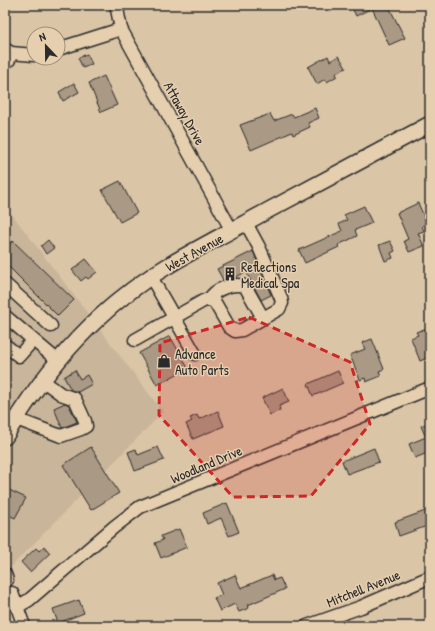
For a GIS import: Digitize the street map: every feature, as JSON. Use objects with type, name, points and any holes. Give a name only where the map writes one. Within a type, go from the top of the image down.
[{"type":"main road","name":"West Avenue","points":[[5,437],[16,418],[57,360],[97,320],[151,277],[246,223],[430,124]]},
{"type":"street","name":"Attaway Drive","points":[[119,7],[121,29],[232,231]]},
{"type":"street","points":[[66,47],[121,29]]},
{"type":"street","points":[[7,55],[26,55]]},
{"type":"street","points":[[135,340],[201,301],[214,301],[229,327],[235,331],[242,330],[279,309],[281,298],[259,246],[246,223]]},
{"type":"street","points":[[151,277],[195,354]]},
{"type":"street","points":[[5,286],[51,326]]},
{"type":"street","points":[[209,300],[218,290],[235,286],[245,286],[263,318]]},
{"type":"street","points":[[5,316],[57,360]]},
{"type":"street","points":[[5,345],[19,356],[33,340]]},
{"type":"street","points":[[16,418],[61,436],[86,426],[86,421],[75,399],[61,394],[42,380]]},
{"type":"street","name":"Woodland Drive","points":[[16,607],[29,600],[114,527],[140,507],[430,388]]},
{"type":"street","name":"Mitchell Avenue","points":[[307,626],[361,607],[430,577]]},
{"type":"street","points":[[12,593],[24,626]]},
{"type":"highlighted area","points":[[249,317],[350,362],[370,424],[311,496],[233,497],[159,415],[160,343]]},
{"type":"shaded area","points":[[11,213],[163,412],[5,573],[5,214]]},
{"type":"building","points":[[351,5],[385,5],[386,8],[389,7],[405,38],[389,45],[372,8],[356,16]]},
{"type":"building","points":[[87,54],[92,64],[83,68],[78,58]]},
{"type":"building","points":[[328,56],[330,61],[339,56],[346,68],[336,73],[337,76],[327,82],[325,79],[317,84],[308,67]]},
{"type":"building","points":[[104,76],[117,105],[101,112],[89,83]]},
{"type":"building","points":[[74,83],[79,92],[63,101],[59,92]]},
{"type":"building","points":[[315,108],[319,118],[308,123],[310,127],[293,135],[292,132],[251,150],[240,125],[270,114],[274,121],[292,114],[294,117]]},
{"type":"building","points":[[120,181],[137,213],[120,222],[102,190]]},
{"type":"building","points":[[418,203],[427,223],[422,226],[424,231],[418,233],[424,246],[409,252],[404,241],[408,239],[397,213]]},
{"type":"building","points":[[364,206],[372,223],[355,230],[357,236],[338,245],[339,247],[305,263],[299,250],[342,231],[339,224],[347,220],[344,215]]},
{"type":"building","points":[[48,240],[54,248],[46,254],[41,246]]},
{"type":"building","points":[[13,241],[74,300],[58,316],[5,263],[5,249]]},
{"type":"building","points":[[390,241],[395,251],[391,253],[393,258],[385,261],[379,245]]},
{"type":"building","name":"Reflections Medical Spa","points":[[253,251],[271,295],[261,300],[246,272],[234,278],[223,280],[217,269]]},
{"type":"building","points":[[86,259],[97,272],[88,279],[86,277],[81,281],[72,270]]},
{"type":"building","points":[[430,327],[429,357],[420,361],[411,338],[418,335],[416,332]]},
{"type":"building","name":"Advance Auto Parts","points":[[170,336],[188,368],[157,385],[139,353]]},
{"type":"building","points":[[372,339],[384,369],[379,371],[381,376],[366,382],[365,378],[360,380],[350,355],[365,349],[362,343]]},
{"type":"building","points":[[75,370],[80,379],[87,375],[92,384],[78,392],[71,390],[64,377]]},
{"type":"building","points":[[338,371],[343,383],[313,396],[308,384]]},
{"type":"building","points":[[283,388],[289,402],[279,406],[280,410],[270,415],[262,398]]},
{"type":"building","points":[[65,403],[69,405],[77,422],[62,428],[54,408]]},
{"type":"building","points":[[218,411],[224,426],[193,439],[186,424],[192,421],[190,418],[197,415],[199,419]]},
{"type":"building","points":[[430,422],[430,447],[421,426]]},
{"type":"building","points":[[426,437],[430,452],[415,458],[409,444]]},
{"type":"building","points":[[91,447],[119,493],[91,510],[63,465]]},
{"type":"building","points":[[158,447],[164,460],[135,471],[128,452],[136,449],[138,455]]},
{"type":"building","points":[[374,448],[379,462],[347,474],[342,461]]},
{"type":"building","points":[[5,488],[26,498],[15,518],[5,513],[5,508],[9,501],[5,499]]},
{"type":"building","points":[[227,503],[239,532],[229,536],[221,518],[207,524],[203,513]]},
{"type":"building","points":[[428,510],[430,525],[399,536],[395,522]]},
{"type":"building","points":[[179,529],[187,547],[161,558],[155,543],[163,540],[161,536]]},
{"type":"building","points":[[44,546],[50,553],[30,572],[21,562],[36,548],[39,551]]},
{"type":"building","points":[[235,575],[241,588],[272,575],[274,580],[280,578],[285,589],[248,605],[249,608],[239,612],[235,604],[220,611],[214,598],[222,595],[217,583]]},
{"type":"building","points":[[79,600],[84,613],[58,623],[53,609]]},
{"type":"place","name":"Reflections Medical Spa","points":[[230,274]]},
{"type":"place","name":"Advance Auto Parts","points":[[164,361]]}]
